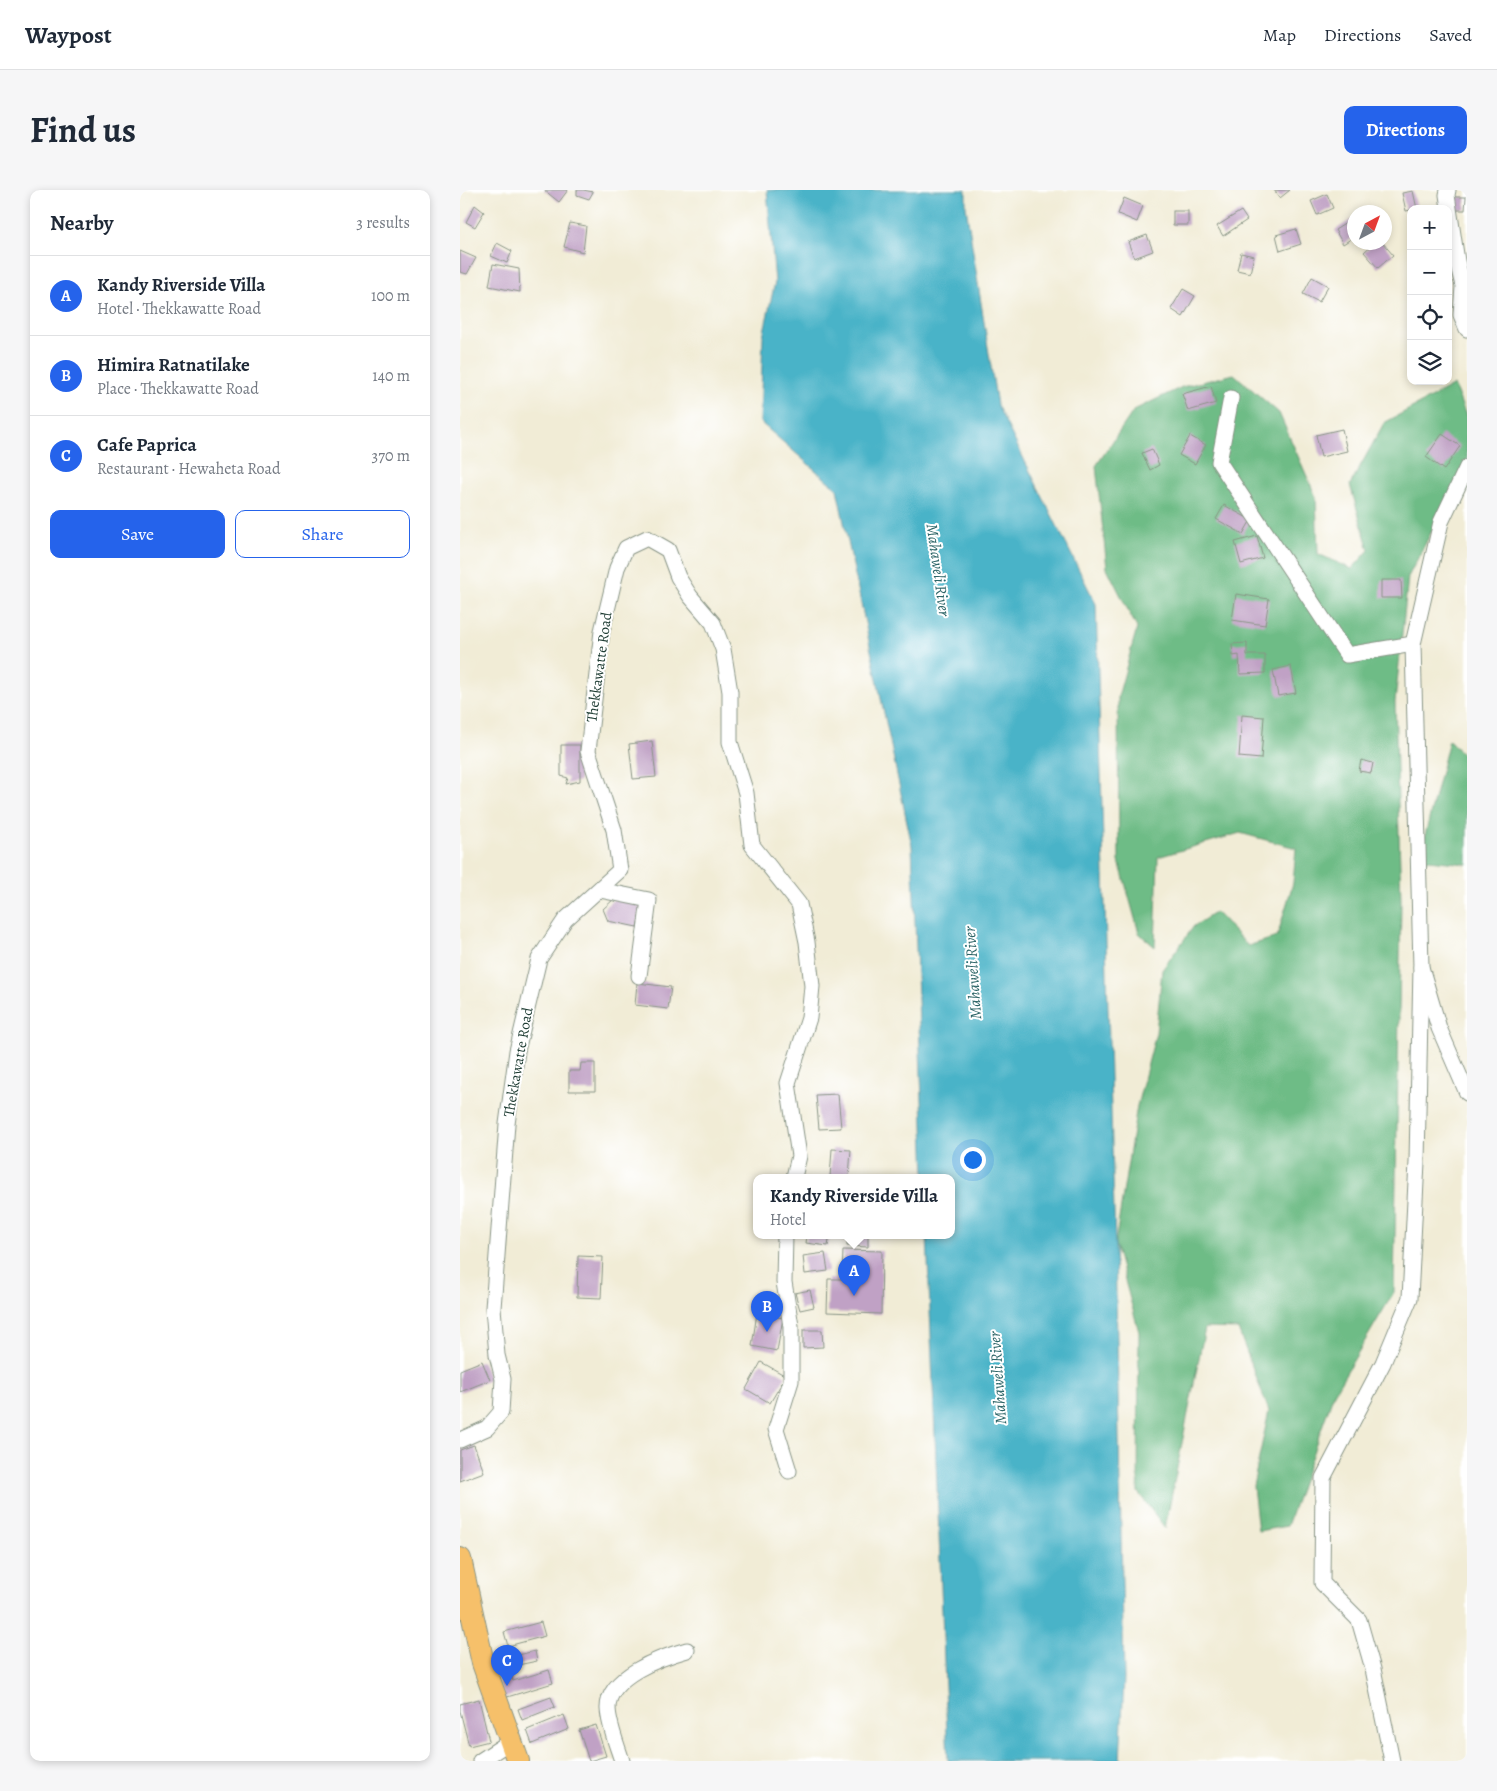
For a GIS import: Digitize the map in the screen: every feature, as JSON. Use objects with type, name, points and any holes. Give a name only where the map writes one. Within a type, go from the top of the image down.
[{"type":"highway","points":[[460,1559],[484,1664],[514,1751]]},
{"type":"street","points":[[1448,190],[1447,195],[1457,261],[1463,286],[1461,315],[1467,329]]},
{"type":"street","points":[[1231,398],[1219,462],[1347,655],[1413,644]]},
{"type":"street","points":[[1392,1761],[1373,1669],[1359,1620],[1322,1583],[1323,1478],[1383,1363],[1410,1298],[1417,1162],[1421,967],[1413,644],[1441,522],[1467,467]]},
{"type":"street","name":"Thekkawatte Road","points":[[460,1440],[486,1428],[500,1412],[503,1379],[497,1355],[493,1308],[507,1124],[517,1051],[540,959],[565,920],[620,870],[614,830],[588,751],[602,631],[617,568],[626,548],[647,538],[668,550],[678,577],[690,596],[713,623],[723,649],[730,692],[730,742],[746,793],[752,845],[799,904],[807,942],[812,986],[809,1018],[788,1083],[799,1156],[795,1174]]},
{"type":"street","points":[[600,890],[649,900],[639,976]]},
{"type":"street","points":[[1421,967],[1439,1028],[1467,1093]]},
{"type":"street","points":[[785,1239],[784,1282],[791,1326],[791,1381],[776,1429],[789,1471]]},
{"type":"street","points":[[622,1761],[610,1720],[608,1708],[610,1696],[618,1686],[640,1668],[669,1655],[687,1650]]},
{"type":"street","points":[[480,1761],[514,1751]]},
{"type":"green space","points":[[1234,374],[1279,413],[1316,497],[1318,554],[1352,569],[1369,550],[1350,485],[1384,423],[1454,385],[1467,418],[1467,464],[1408,577],[1395,702],[1401,901],[1394,1292],[1334,1393],[1287,1526],[1258,1531],[1253,1486],[1269,1411],[1238,1329],[1205,1328],[1165,1528],[1138,1492],[1139,1332],[1115,1244],[1137,1106],[1156,1033],[1162,970],[1194,926],[1216,912],[1248,946],[1277,937],[1293,883],[1296,848],[1240,833],[1158,857],[1155,947],[1139,933],[1119,861],[1118,697],[1137,628],[1107,568],[1096,466],[1134,410],[1182,387]]},
{"type":"green space","points":[[1449,740],[1467,759],[1467,864],[1419,859]]},
{"type":"water","name":"Mahaweli River","points":[[767,190],[966,190],[966,207],[997,405],[1096,604],[1115,1244],[1124,1678],[1120,1761],[948,1761],[927,1239],[955,1239],[955,1174],[925,1174],[912,846],[837,489],[760,422],[763,336],[775,282]]},
{"type":"building","points":[[544,190],[568,190],[559,202]]},
{"type":"building","points":[[577,190],[593,192],[589,199],[577,195]]},
{"type":"building","points":[[1274,190],[1290,190],[1280,198]]},
{"type":"building","points":[[1413,191],[1416,205],[1407,205],[1406,211],[1402,193]]},
{"type":"building","points":[[1327,194],[1333,208],[1317,215],[1311,201]]},
{"type":"building","points":[[1454,197],[1466,197],[1465,210],[1454,210]]},
{"type":"building","points":[[1124,198],[1143,206],[1137,222],[1118,214]]},
{"type":"building","points":[[475,205],[484,212],[475,227],[466,222]]},
{"type":"building","points":[[1173,211],[1188,211],[1188,225],[1173,225]]},
{"type":"building","points":[[1241,211],[1247,220],[1223,236],[1217,226]]},
{"type":"building","points":[[1347,222],[1347,241],[1343,244],[1335,230]]},
{"type":"building","points":[[570,223],[586,226],[583,252],[564,247]]},
{"type":"building","points":[[1296,229],[1301,244],[1280,251],[1276,235]]},
{"type":"building","points":[[1147,235],[1153,251],[1134,258],[1128,242]]},
{"type":"building","points":[[497,243],[512,251],[507,263],[491,256]]},
{"type":"building","points":[[1366,250],[1389,250],[1393,255],[1378,268],[1364,252]]},
{"type":"building","points":[[460,251],[476,258],[467,274],[460,272]]},
{"type":"building","points":[[1241,253],[1254,256],[1250,273],[1237,270]]},
{"type":"building","points":[[493,264],[519,269],[520,292],[489,286]]},
{"type":"building","points":[[1312,277],[1328,286],[1319,302],[1303,294]]},
{"type":"building","points":[[1183,289],[1195,296],[1183,317],[1171,309]]},
{"type":"building","points":[[1211,386],[1216,403],[1188,411],[1182,394]]},
{"type":"building","points":[[1342,429],[1347,451],[1321,457],[1316,435]]},
{"type":"building","points":[[1442,434],[1460,446],[1444,470],[1426,457]]},
{"type":"building","points":[[1190,436],[1206,445],[1195,464],[1179,455]]},
{"type":"building","points":[[1152,449],[1159,465],[1150,470],[1142,453]]},
{"type":"building","points":[[1224,505],[1251,520],[1243,534],[1216,519]]},
{"type":"building","points":[[1257,536],[1263,558],[1241,564],[1235,542]]},
{"type":"building","points":[[1381,580],[1401,580],[1402,598],[1381,598]]},
{"type":"building","points":[[1236,594],[1269,599],[1265,625],[1232,620]]},
{"type":"building","points":[[1247,643],[1247,655],[1265,655],[1265,673],[1240,674],[1239,655],[1233,656],[1232,644]]},
{"type":"building","points":[[1291,666],[1296,693],[1278,696],[1273,670]]},
{"type":"building","points":[[1242,715],[1264,717],[1261,759],[1239,757]]},
{"type":"building","points":[[652,741],[656,777],[633,779],[629,744]]},
{"type":"building","points":[[561,745],[580,745],[580,781],[566,784],[568,778],[561,776]]},
{"type":"building","points":[[1361,760],[1373,763],[1371,773],[1359,771]]},
{"type":"building","points":[[614,899],[642,905],[637,927],[608,921],[603,909]]},
{"type":"building","points":[[637,983],[671,987],[668,1009],[635,1005]]},
{"type":"building","points":[[581,1063],[595,1063],[595,1091],[569,1091],[569,1071],[580,1071]]},
{"type":"building","points":[[838,1094],[841,1128],[819,1129],[816,1095]]},
{"type":"building","points":[[832,1149],[851,1150],[849,1174],[830,1174]]},
{"type":"building","points":[[806,1239],[829,1239],[828,1246],[806,1243]]},
{"type":"building","points":[[847,1239],[868,1239],[868,1247],[847,1246]]},
{"type":"building","points":[[843,1250],[882,1251],[881,1314],[827,1312],[828,1279],[842,1279]]},
{"type":"building","points":[[825,1253],[828,1271],[805,1274],[803,1256]]},
{"type":"building","points":[[578,1256],[603,1257],[601,1298],[577,1297]]},
{"type":"building","points":[[810,1290],[814,1307],[800,1310],[795,1293]]},
{"type":"building","points":[[757,1313],[783,1318],[777,1351],[752,1346]]},
{"type":"building","points":[[803,1330],[822,1330],[823,1347],[803,1348]]},
{"type":"building","points":[[482,1361],[490,1380],[460,1392],[460,1370]]},
{"type":"building","points":[[761,1362],[786,1376],[770,1403],[746,1389]]},
{"type":"building","points":[[474,1445],[484,1472],[460,1481],[460,1450]]},
{"type":"building","points":[[541,1622],[545,1636],[508,1646],[504,1632]]},
{"type":"building","points":[[535,1651],[537,1661],[499,1669],[497,1660]]},
{"type":"building","points":[[549,1670],[553,1683],[504,1698],[497,1674],[509,1671],[513,1681]]},
{"type":"building","points":[[551,1697],[555,1707],[522,1720],[518,1709]]},
{"type":"building","points":[[479,1699],[489,1741],[469,1746],[460,1704]]},
{"type":"building","points":[[564,1715],[569,1729],[532,1744],[527,1730]]},
{"type":"building","points":[[596,1725],[606,1756],[589,1761],[579,1730]]},
{"type":"place","name":"Kandy Riverside Villa","points":[[854,1296]]},
{"type":"place","name":"Himira Ratnatilake","points":[[767,1332]]},
{"type":"place","name":"Cafe Paprica","points":[[507,1686]]}]
